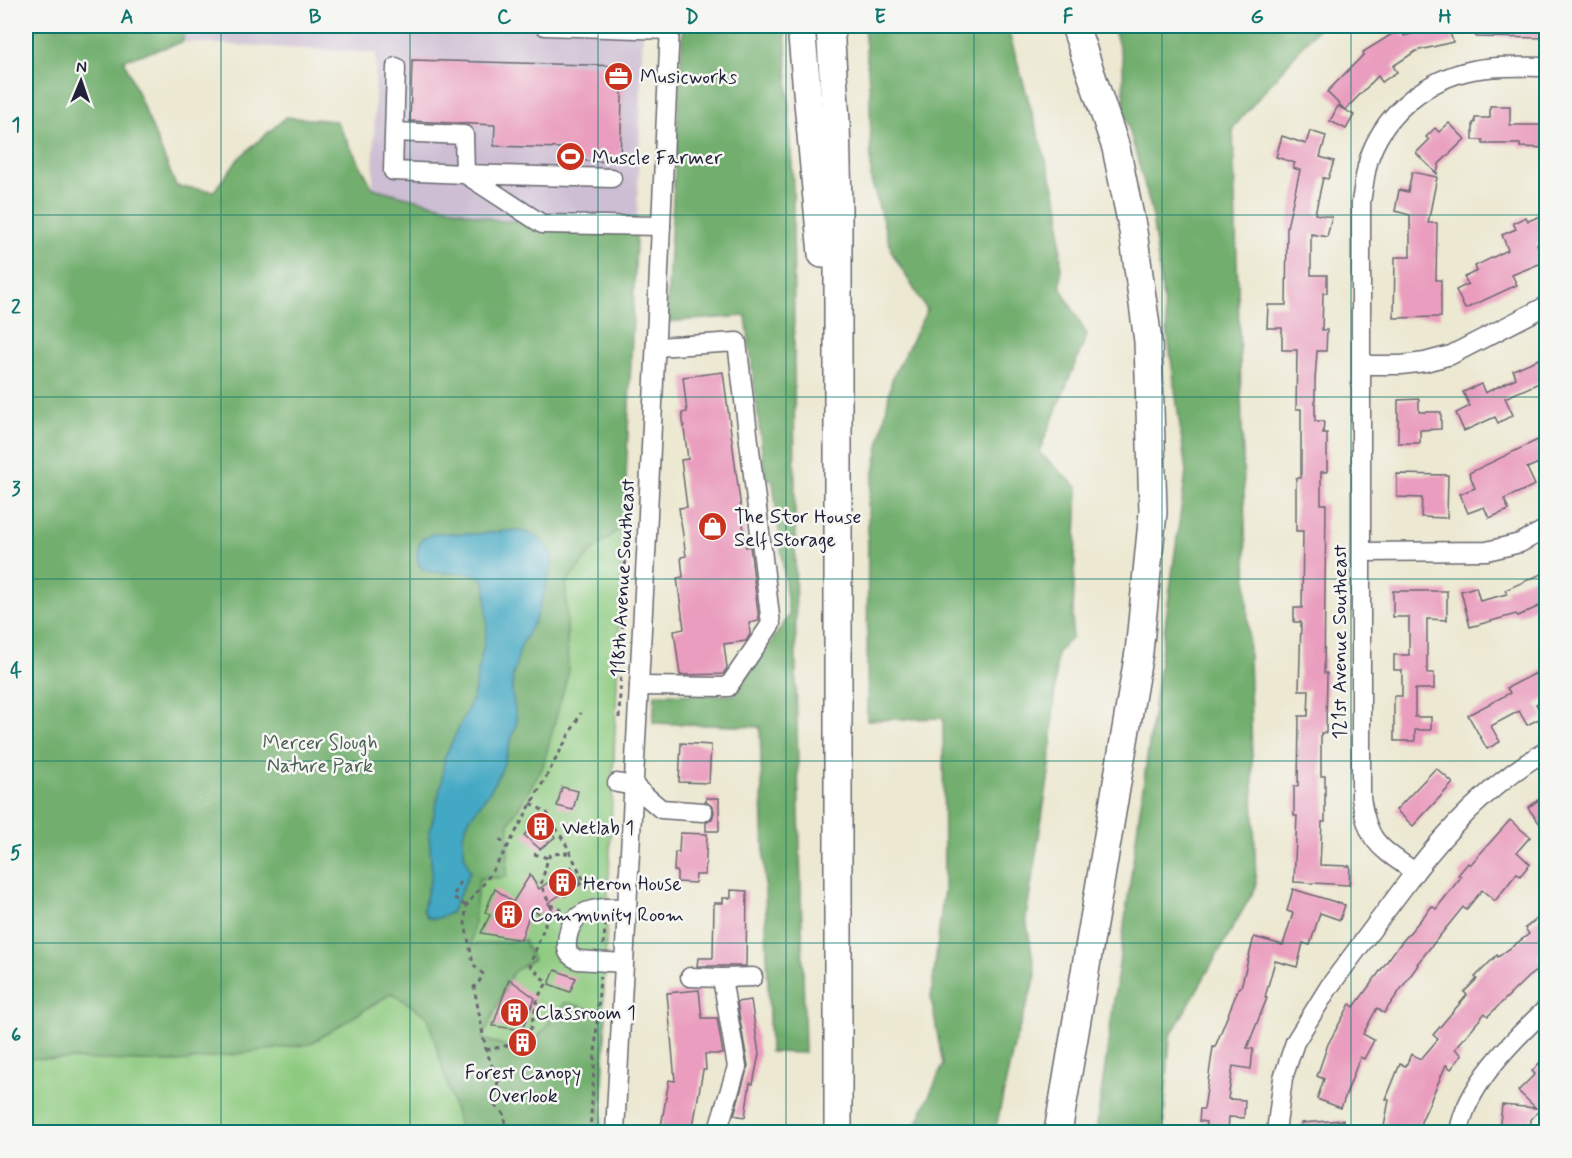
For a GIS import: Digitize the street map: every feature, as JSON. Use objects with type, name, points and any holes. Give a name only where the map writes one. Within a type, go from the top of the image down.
[{"type":"highway","points":[[801,26],[839,430]]},
{"type":"highway","points":[[830,26],[836,122],[839,430],[837,1132]]},
{"type":"highway","points":[[1058,1132],[1126,730],[1145,597],[1153,512],[1148,341],[1133,231],[1116,148],[1075,26]]},
{"type":"highway","points":[[1091,26],[1106,115]]},
{"type":"street","points":[[545,26],[670,28]]},
{"type":"street","name":"118th Avenue Southeast","points":[[615,1132],[627,908],[625,784],[639,686],[670,28]]},
{"type":"street","name":"121st Avenue Southeast","points":[[1414,872],[1379,846],[1368,831],[1361,798],[1361,202],[1365,175],[1379,135],[1393,115],[1429,87],[1449,77],[1473,70],[1505,66],[1546,67]]},
{"type":"street","points":[[396,67],[393,171],[612,178]]},
{"type":"street","points":[[395,132],[464,135],[465,174]]},
{"type":"street","points":[[465,174],[542,224],[661,225]]},
{"type":"street","points":[[1362,365],[1409,364],[1451,355],[1546,306]]},
{"type":"street","points":[[639,686],[728,687],[771,624],[737,342],[656,347]]},
{"type":"street","points":[[1362,552],[1487,551],[1520,543],[1546,530]]},
{"type":"street","points":[[1276,1132],[1282,1078],[1295,1042],[1329,987],[1428,855],[1478,801],[1500,782],[1546,751]]},
{"type":"street","points":[[625,784],[661,809],[704,812]]},
{"type":"street","points":[[623,963],[578,960],[572,957],[566,948],[569,927],[576,917],[595,909],[627,908]]},
{"type":"street","points":[[690,977],[753,977]]},
{"type":"street","points":[[717,1132],[737,1067],[722,978]]},
{"type":"street","points":[[1459,1132],[1461,1119],[1471,1097],[1486,1074],[1524,1030],[1546,1009]]},
{"type":"path","points":[[619,725],[626,550]]},
{"type":"path","points":[[503,1132],[506,1116],[492,1103],[498,1082],[486,1050],[474,987],[483,974],[473,964],[465,923],[466,906],[507,848],[581,713]]},
{"type":"path","points":[[531,803],[547,813],[567,846],[583,882],[564,896]]},
{"type":"path","points":[[500,839],[507,848]]},
{"type":"path","points":[[562,910],[550,905],[541,885],[551,854],[569,853]]},
{"type":"path","points":[[534,854],[548,858]]},
{"type":"path","points":[[460,882],[453,897],[466,906]]},
{"type":"path","points":[[486,1050],[528,1041],[538,997],[547,983],[530,965],[545,925],[545,917]]},
{"type":"path","points":[[545,925],[555,926]]},
{"type":"shaded area","points":[[184,26],[643,26],[637,219],[500,221],[373,188],[376,53],[183,42]]},
{"type":"green space","name":"Mercer Slough Nature Park","points":[[26,26],[184,26],[183,42],[124,60],[176,186],[214,191],[239,158],[286,117],[336,121],[373,188],[500,221],[637,219],[624,525],[589,554],[566,584],[568,674],[542,769],[509,823],[507,877],[479,879],[471,945],[524,940],[533,960],[513,972],[482,1039],[527,1051],[565,1002],[606,1014],[601,1132],[461,1132],[428,1017],[392,993],[310,1044],[178,1062],[26,1058]]},
{"type":"green space","points":[[683,26],[785,26],[793,185],[796,684],[805,1053],[770,1052],[760,727],[653,723],[655,694],[734,695],[789,616],[773,482],[765,476],[746,316],[666,322]]},
{"type":"green space","points":[[864,26],[1007,26],[1060,209],[1061,288],[1087,335],[1039,452],[1078,488],[1072,637],[1057,653],[1050,767],[1026,918],[1036,976],[1014,1045],[995,1132],[913,1132],[943,1065],[931,998],[944,889],[943,718],[867,720],[868,503],[892,379],[927,310],[892,253],[871,180],[870,94]]},
{"type":"green space","points":[[1113,26],[1313,26],[1317,29],[1233,128],[1256,887],[1170,1037],[1163,1132],[1096,1132],[1186,472],[1151,208],[1124,111],[1123,60]]},
{"type":"green space","name":"Mercer Slough Nature Park","points":[[26,233],[626,471],[598,1132],[26,1132]]},
{"type":"water","points":[[518,530],[537,536],[549,549],[553,562],[537,616],[521,646],[513,675],[512,692],[517,722],[502,769],[490,791],[468,821],[463,836],[464,854],[470,872],[451,913],[435,919],[427,917],[423,910],[432,873],[429,835],[442,781],[444,759],[473,698],[487,629],[486,585],[482,578],[474,574],[431,572],[422,569],[418,563],[417,551],[422,539],[436,533],[476,534]]},
{"type":"building","points":[[1423,26],[1448,26],[1453,42],[1416,51],[1393,66],[1397,72],[1382,82],[1378,76],[1345,110],[1327,92],[1364,54],[1363,52],[1400,29],[1404,36],[1424,31]]},
{"type":"building","points":[[1476,26],[1546,26],[1546,38],[1476,37]]},
{"type":"building","points":[[412,60],[623,66],[620,162],[560,160],[561,148],[494,146],[495,125],[410,121]]},
{"type":"building","points":[[1338,106],[1354,115],[1346,129],[1330,121]]},
{"type":"building","points":[[1490,106],[1510,106],[1510,125],[1546,125],[1546,148],[1520,147],[1520,144],[1483,144],[1483,140],[1473,140],[1475,118],[1490,118]]},
{"type":"building","points":[[1449,123],[1465,139],[1439,164],[1437,174],[1416,153],[1429,140],[1426,137],[1435,128],[1439,132]]},
{"type":"building","points":[[1310,131],[1326,136],[1320,157],[1334,161],[1328,179],[1323,178],[1315,214],[1332,217],[1327,237],[1311,234],[1311,275],[1327,275],[1327,293],[1323,293],[1322,330],[1327,330],[1326,351],[1317,351],[1315,380],[1315,421],[1324,421],[1323,433],[1327,433],[1327,472],[1321,472],[1321,504],[1326,504],[1324,673],[1327,673],[1326,733],[1321,733],[1321,776],[1325,776],[1325,822],[1322,822],[1320,865],[1350,866],[1349,885],[1294,882],[1297,816],[1294,816],[1294,786],[1298,786],[1299,716],[1308,716],[1309,690],[1299,690],[1301,622],[1294,622],[1294,608],[1302,608],[1303,531],[1296,531],[1296,478],[1301,478],[1301,409],[1296,409],[1297,350],[1282,350],[1282,328],[1267,328],[1268,305],[1286,305],[1287,227],[1300,170],[1293,168],[1295,163],[1276,157],[1282,136],[1306,144]]},
{"type":"building","points":[[1412,172],[1437,177],[1428,223],[1437,223],[1436,280],[1441,280],[1441,317],[1394,318],[1395,257],[1410,257],[1410,215],[1395,211],[1399,190],[1408,192]]},
{"type":"building","points":[[1546,214],[1546,240],[1537,244],[1544,262],[1512,275],[1517,285],[1465,309],[1456,290],[1468,284],[1464,277],[1477,271],[1475,266],[1508,250],[1502,235],[1516,229],[1513,223],[1526,217],[1528,221]]},
{"type":"building","points":[[1546,356],[1546,380],[1505,398],[1513,415],[1498,423],[1495,417],[1464,431],[1456,413],[1470,406],[1463,392],[1481,384],[1485,393],[1516,378],[1513,370]]},
{"type":"building","name":"The Stor House Self Storage","points":[[723,372],[746,547],[750,546],[759,621],[749,623],[750,634],[746,641],[724,644],[727,668],[723,674],[680,675],[674,631],[684,629],[677,578],[683,577],[681,557],[686,556],[679,508],[687,507],[681,460],[688,459],[682,413],[687,412],[683,377]]},
{"type":"building","points":[[1419,399],[1419,412],[1441,412],[1441,429],[1420,430],[1420,443],[1398,443],[1398,400]]},
{"type":"building","points":[[1546,436],[1546,460],[1527,468],[1535,485],[1504,499],[1509,510],[1489,518],[1484,507],[1468,513],[1460,494],[1475,488],[1469,473]]},
{"type":"building","points":[[1397,474],[1448,475],[1447,518],[1421,517],[1422,498],[1397,497]]},
{"type":"building","points":[[1546,572],[1546,603],[1518,616],[1516,614],[1470,627],[1461,591],[1476,587],[1480,601],[1507,594],[1505,590]]},
{"type":"building","points":[[1393,591],[1447,591],[1447,620],[1427,619],[1427,673],[1434,673],[1434,689],[1415,689],[1415,717],[1431,717],[1431,730],[1415,730],[1415,741],[1394,741],[1394,696],[1402,696],[1402,670],[1394,670],[1394,655],[1409,655],[1409,617],[1393,617]]},
{"type":"building","points":[[1546,668],[1546,698],[1536,704],[1543,717],[1527,725],[1519,711],[1491,726],[1500,742],[1487,749],[1468,715],[1510,693],[1507,688]]},
{"type":"building","points":[[681,743],[711,745],[709,783],[679,782]]},
{"type":"building","points":[[1436,768],[1453,783],[1413,826],[1396,810]]},
{"type":"building","points":[[562,787],[578,791],[573,810],[557,806]]},
{"type":"building","points":[[1546,794],[1546,832],[1528,808]]},
{"type":"building","points":[[706,798],[719,798],[719,831],[706,831],[706,823],[712,819],[714,812],[713,807],[706,802]]},
{"type":"building","points":[[1510,820],[1530,837],[1517,852],[1530,864],[1520,876],[1517,873],[1495,901],[1482,890],[1466,910],[1463,907],[1417,964],[1384,1013],[1377,1008],[1363,1034],[1374,1040],[1364,1059],[1360,1057],[1341,1108],[1317,1099],[1324,1079],[1317,1076],[1328,1044],[1350,1004],[1354,1007],[1396,949],[1432,906],[1436,909],[1461,877],[1458,875],[1468,863],[1470,865]]},
{"type":"building","name":"Wetlab 1","points":[[539,821],[544,821],[555,837],[540,849],[524,835]]},
{"type":"building","points":[[680,833],[707,834],[705,875],[696,875],[695,883],[677,882],[677,871],[674,871],[675,852],[679,852]]},
{"type":"building","points":[[571,866],[581,881],[548,903],[553,911],[549,919],[531,909],[521,940],[481,933],[490,915],[485,912],[495,889],[513,902],[530,875],[539,889]]},
{"type":"building","points":[[1293,889],[1345,905],[1340,920],[1320,913],[1310,945],[1303,943],[1297,967],[1275,961],[1265,997],[1267,998],[1247,1048],[1253,1049],[1251,1069],[1233,1066],[1228,1099],[1245,1100],[1244,1118],[1229,1117],[1228,1132],[1205,1132],[1206,1122],[1199,1121],[1200,1109],[1204,1109],[1213,1047],[1215,1047],[1239,987],[1241,987],[1254,937],[1283,945],[1293,913],[1287,911]]},
{"type":"building","points":[[731,890],[747,891],[746,966],[697,966],[698,958],[713,958],[714,903],[723,903],[723,898],[731,898]]},
{"type":"building","points":[[1546,912],[1546,950],[1538,956],[1544,965],[1528,977],[1488,1016],[1485,1013],[1455,1049],[1462,1055],[1451,1069],[1446,1065],[1421,1122],[1419,1132],[1383,1132],[1389,1100],[1386,1099],[1400,1064],[1406,1066],[1411,1054],[1421,1059],[1438,1039],[1433,1035],[1467,995],[1464,992],[1477,979],[1475,977],[1497,955],[1498,957],[1529,934],[1525,928]]},
{"type":"building","points":[[555,970],[576,978],[570,992],[549,984]]},
{"type":"building","name":"Classroom 1","points":[[509,979],[535,998],[522,1030],[493,1026]]},
{"type":"building","points":[[699,990],[702,1018],[717,1018],[723,1054],[705,1054],[706,1070],[703,1070],[692,1132],[660,1132],[669,1080],[675,1081],[667,993]]},
{"type":"building","points":[[751,1000],[759,1054],[753,1084],[750,1083],[745,1117],[734,1115],[748,1066],[737,1002]]},
{"type":"building","points":[[1546,1056],[1546,1103],[1531,1119],[1530,1132],[1499,1132],[1502,1105],[1536,1108],[1518,1091],[1535,1074],[1532,1071]]},
{"type":"building","points":[[1343,1120],[1344,1132],[1301,1132],[1301,1123]]},
{"type":"place","name":"Musicworks","points":[[619,76]]},
{"type":"place","name":"Muscle Farmer","points":[[571,157]]},
{"type":"place","name":"The Stor House Self Storage","points":[[713,527]]},
{"type":"place","name":"Wetlab 1","points":[[541,827]]},
{"type":"place","name":"Heron House","points":[[562,883]]},
{"type":"place","name":"Community Room","points":[[509,914]]},
{"type":"place","name":"Classroom 1","points":[[514,1012]]},
{"type":"place","name":"Forest Canopy Overlook","points":[[523,1042]]}]
